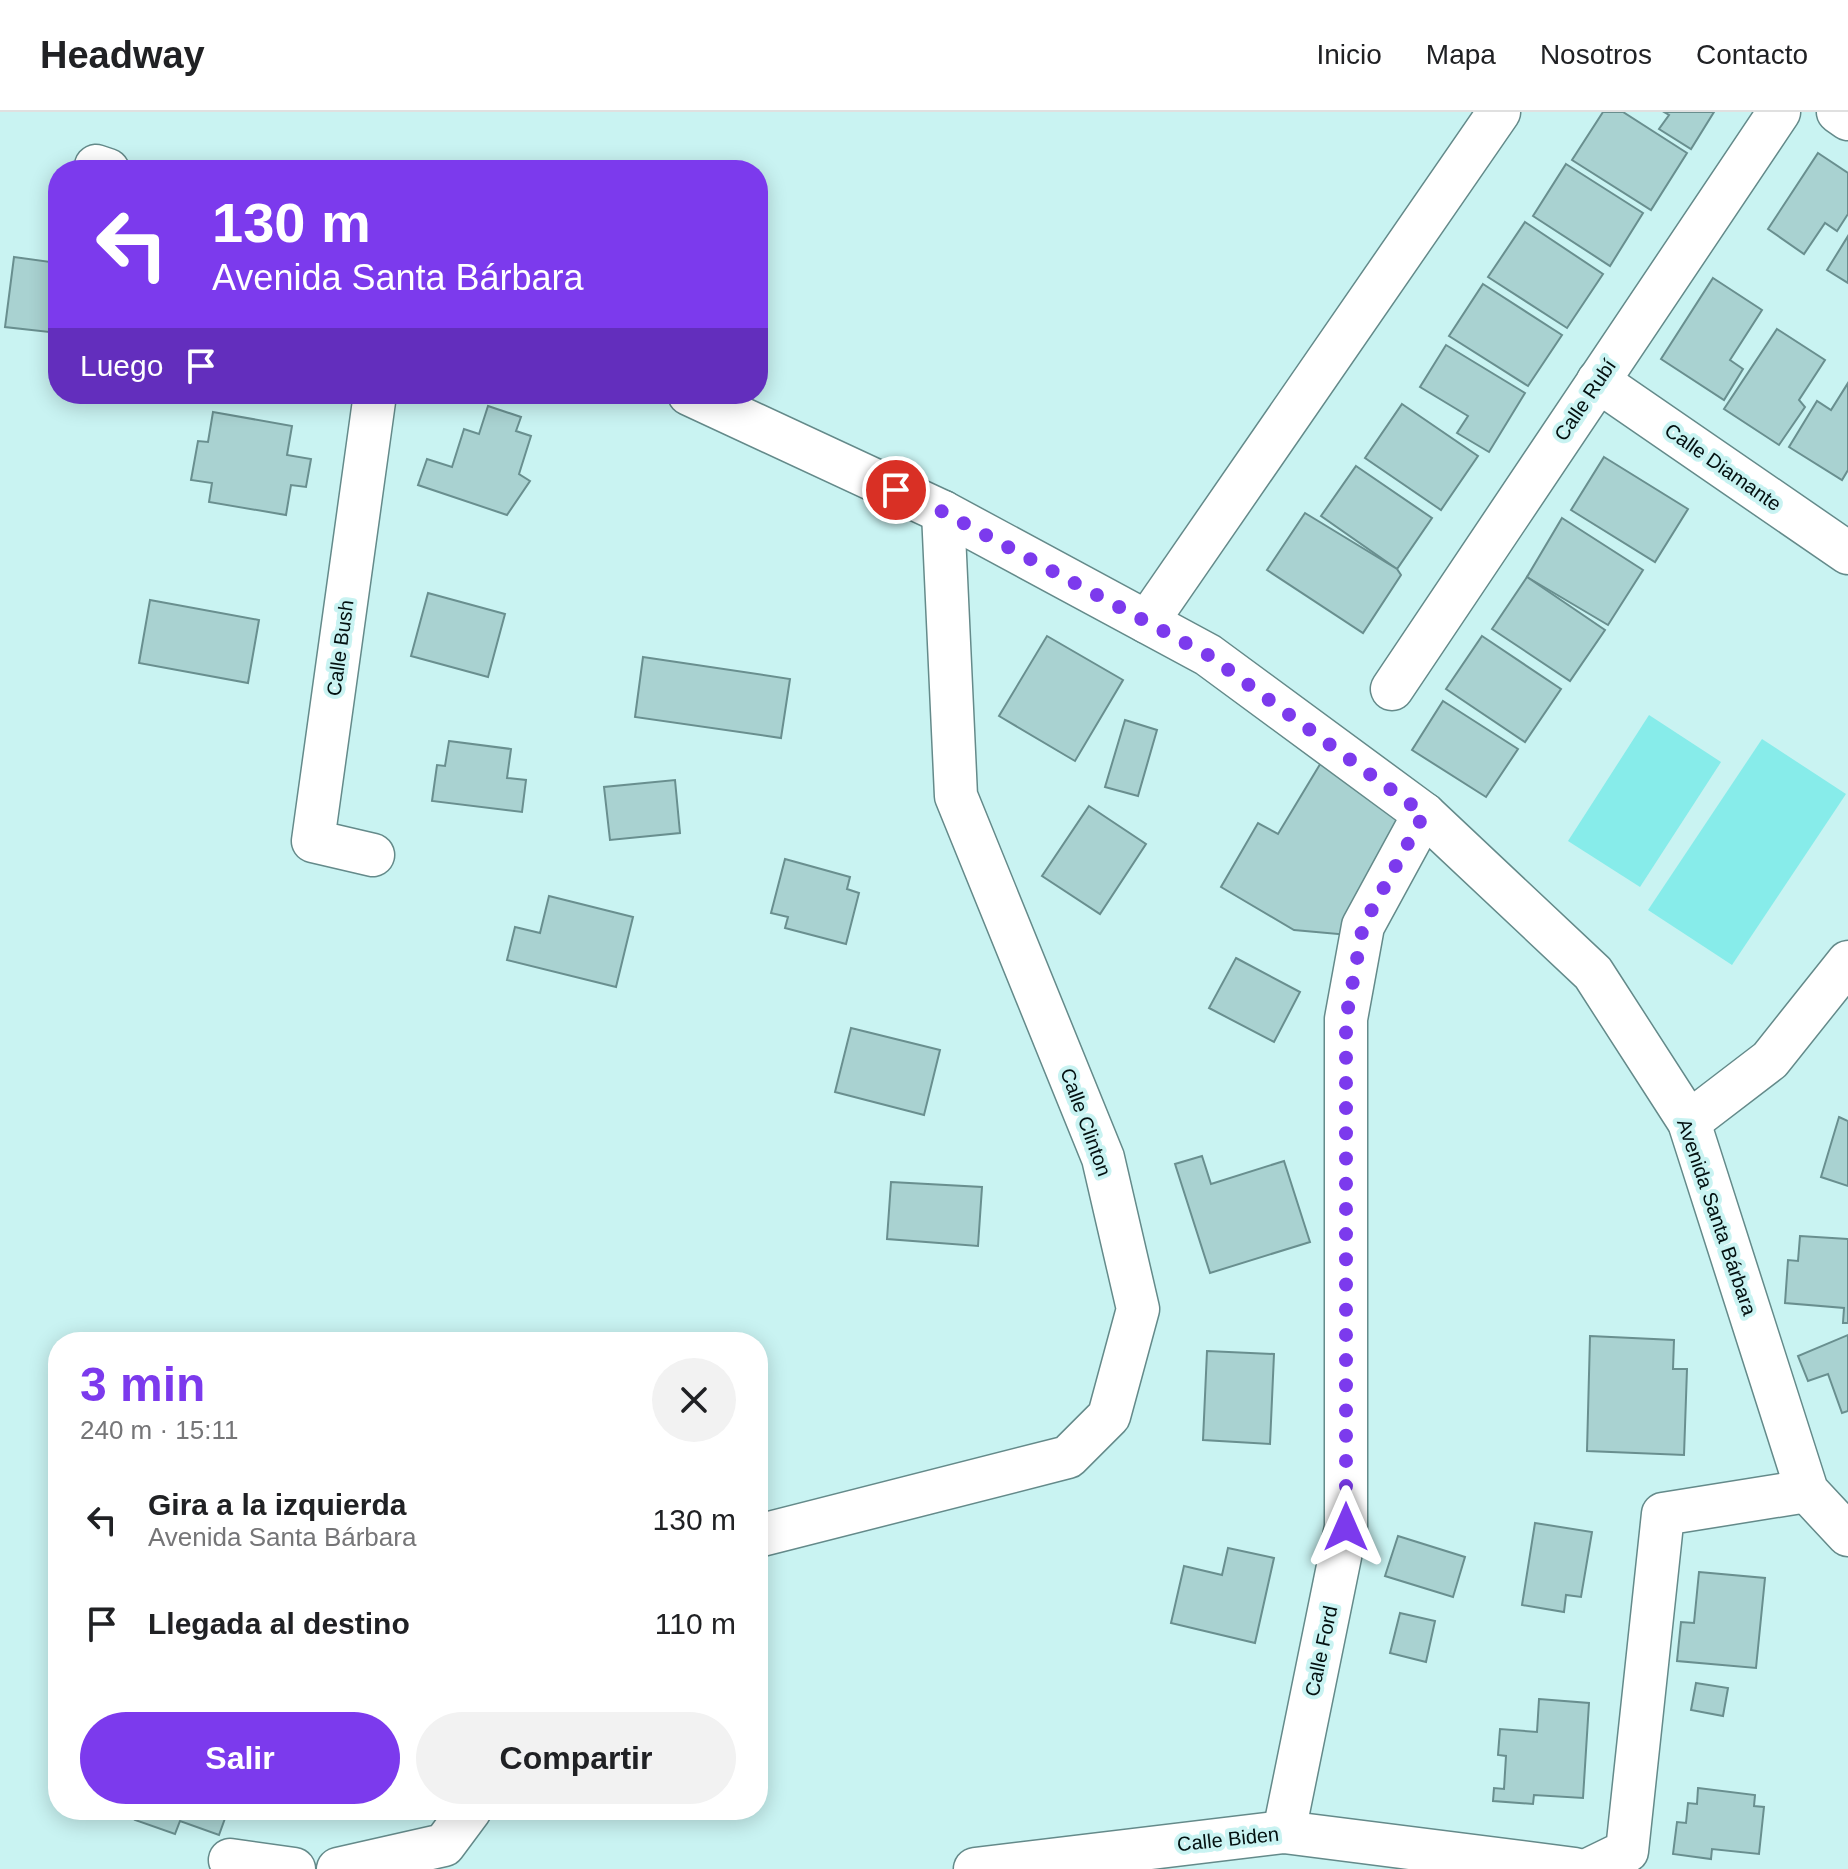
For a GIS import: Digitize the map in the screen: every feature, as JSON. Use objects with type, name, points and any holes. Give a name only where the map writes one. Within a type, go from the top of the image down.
[{"type":"street","points":[[1147,622],[1499,112]]},
{"type":"street","name":"Calle Rubí","points":[[1392,689],[1779,112]]},
{"type":"street","points":[[1838,112],[1848,119]]},
{"type":"street","name":"Calle Diamante","points":[[1598,381],[1848,553]]},
{"type":"street","name":"Calle Bush","points":[[373,855],[313,841],[374,404]]},
{"type":"street","name":"Avenida Santa Bárbara","points":[[711,404],[943,512],[1208,655],[1424,814],[1593,973],[1689,1122],[1807,1491],[1848,1535]]},
{"type":"street","name":"Calle Clinton","points":[[768,1533],[1068,1457],[1109,1416],[1138,1309],[1103,1158],[956,796],[943,512]]},
{"type":"street","name":"Calle Ford","points":[[1284,1832],[1346,1527],[1346,1019],[1363,926],[1424,814]]},
{"type":"street","points":[[1689,1122],[1770,1060],[1848,962]]},
{"type":"street","points":[[1590,1869],[1627,1851],[1663,1514],[1807,1491]]},
{"type":"street","points":[[338,1869],[444,1845],[463,1820]]},
{"type":"street","name":"Calle Biden","points":[[975,1869],[1284,1832],[1457,1862],[1575,1869]]},
{"type":"street","points":[[230,1860],[294,1869]]},
{"type":"shaded area","points":[[1649,715],[1721,762],[1640,887],[1568,841]]},
{"type":"shaded area","points":[[1762,739],[1846,794],[1732,965],[1648,910]]},
{"type":"building","points":[[1603,112],[1623,112],[1687,153],[1651,210],[1572,160]]},
{"type":"building","points":[[1664,112],[1714,112],[1691,149],[1659,129],[1669,115]]},
{"type":"building","points":[[1818,153],[1848,173],[1848,214],[1837,231],[1825,223],[1804,254],[1768,229]]},
{"type":"building","points":[[1566,164],[1643,213],[1610,266],[1533,216]]},
{"type":"building","points":[[1525,222],[1603,274],[1567,328],[1488,277]]},
{"type":"building","points":[[1848,236],[1848,283],[1827,270]]},
{"type":"building","points":[[14,257],[48,262],[48,332],[5,327]]},
{"type":"building","points":[[1713,278],[1762,310],[1730,360],[1743,369],[1724,400],[1661,359]]},
{"type":"building","points":[[1483,284],[1562,335],[1528,386],[1449,336]]},
{"type":"building","points":[[1777,329],[1825,360],[1799,400],[1805,407],[1779,445],[1724,409]]},
{"type":"building","points":[[1446,345],[1525,393],[1489,452],[1457,433],[1468,416],[1420,387]]},
{"type":"building","points":[[1848,383],[1848,470],[1842,480],[1789,447],[1817,401],[1831,410]]},
{"type":"building","points":[[1402,404],[1478,456],[1441,510],[1365,458]]},
{"type":"building","points":[[488,406],[521,417],[516,431],[531,436],[519,474],[530,481],[507,515],[418,485],[427,459],[452,467],[464,429],[479,434]]},
{"type":"building","points":[[213,412],[292,426],[287,455],[311,459],[306,487],[291,485],[286,515],[209,502],[212,483],[191,480],[198,441],[208,442]]},
{"type":"building","points":[[1604,457],[1688,509],[1655,562],[1571,510]]},
{"type":"building","points":[[1356,466],[1432,518],[1397,569],[1321,516]]},
{"type":"building","points":[[1305,513],[1397,569],[1401,575],[1363,633],[1267,570]]},
{"type":"building","points":[[1562,518],[1643,570],[1608,625],[1527,577]]},
{"type":"building","points":[[1527,577],[1605,630],[1570,681],[1492,629]]},
{"type":"building","points":[[428,593],[505,614],[488,677],[411,656]]},
{"type":"building","points":[[150,600],[259,620],[248,683],[139,663]]},
{"type":"building","points":[[1047,636],[1123,680],[1075,761],[999,716]]},
{"type":"building","points":[[1482,636],[1561,689],[1525,742],[1446,689]]},
{"type":"building","points":[[643,657],[790,679],[781,738],[635,717]]},
{"type":"building","points":[[1443,701],[1518,749],[1486,797],[1412,750]]},
{"type":"building","points":[[1125,720],[1157,730],[1138,796],[1105,787]]},
{"type":"building","points":[[449,741],[511,749],[507,778],[526,780],[522,812],[432,801],[437,765],[445,766]]},
{"type":"building","points":[[1322,761],[1418,817],[1349,935],[1294,930],[1221,887],[1258,823],[1278,834]]},
{"type":"building","points":[[675,780],[680,833],[610,840],[604,787]]},
{"type":"building","points":[[1089,806],[1146,844],[1100,914],[1042,876]]},
{"type":"building","points":[[785,859],[850,877],[847,889],[859,893],[846,944],[785,928],[788,917],[771,913]]},
{"type":"building","points":[[549,896],[633,917],[616,987],[507,960],[515,927],[540,933]]},
{"type":"building","points":[[1236,958],[1300,992],[1274,1042],[1209,1008]]},
{"type":"building","points":[[851,1028],[940,1050],[924,1115],[835,1092]]},
{"type":"building","points":[[1839,1117],[1848,1121],[1848,1186],[1821,1177]]},
{"type":"building","points":[[1202,1156],[1211,1184],[1284,1161],[1310,1242],[1210,1273],[1175,1164]]},
{"type":"building","points":[[891,1182],[982,1187],[978,1246],[887,1239]]},
{"type":"building","points":[[1800,1236],[1848,1239],[1848,1323],[1843,1323],[1844,1308],[1785,1303],[1788,1260],[1798,1261]]},
{"type":"building","points":[[1848,1335],[1848,1411],[1842,1413],[1828,1374],[1808,1381],[1798,1356]]},
{"type":"building","points":[[1590,1336],[1674,1340],[1673,1369],[1687,1369],[1684,1455],[1587,1451]]},
{"type":"building","points":[[1207,1351],[1274,1354],[1270,1444],[1203,1440]]},
{"type":"building","points":[[1535,1523],[1592,1532],[1581,1597],[1566,1595],[1564,1612],[1522,1605]]},
{"type":"building","points":[[1398,1536],[1465,1557],[1453,1597],[1385,1576]]},
{"type":"building","points":[[1228,1548],[1274,1558],[1255,1643],[1171,1623],[1184,1566],[1222,1575]]},
{"type":"building","points":[[1699,1572],[1765,1578],[1756,1668],[1677,1661],[1681,1622],[1694,1623]]},
{"type":"building","points":[[1400,1613],[1435,1621],[1426,1662],[1390,1653]]},
{"type":"building","points":[[1696,1683],[1728,1688],[1723,1716],[1691,1710]]},
{"type":"building","points":[[1539,1699],[1589,1703],[1583,1798],[1534,1795],[1533,1804],[1493,1801],[1494,1788],[1504,1789],[1506,1756],[1498,1755],[1500,1729],[1537,1732]]},
{"type":"building","points":[[1698,1788],[1755,1795],[1754,1806],[1764,1807],[1759,1854],[1712,1849],[1711,1859],[1673,1854],[1677,1822],[1686,1823],[1688,1803],[1697,1804]]},
{"type":"building","points":[[135,1820],[224,1820],[219,1835],[180,1821],[175,1834]]},
{"type":"route","points":[[896,490],[943,512],[1208,655],[1424,814],[1363,926],[1346,1019],[1346,1527]]}]
